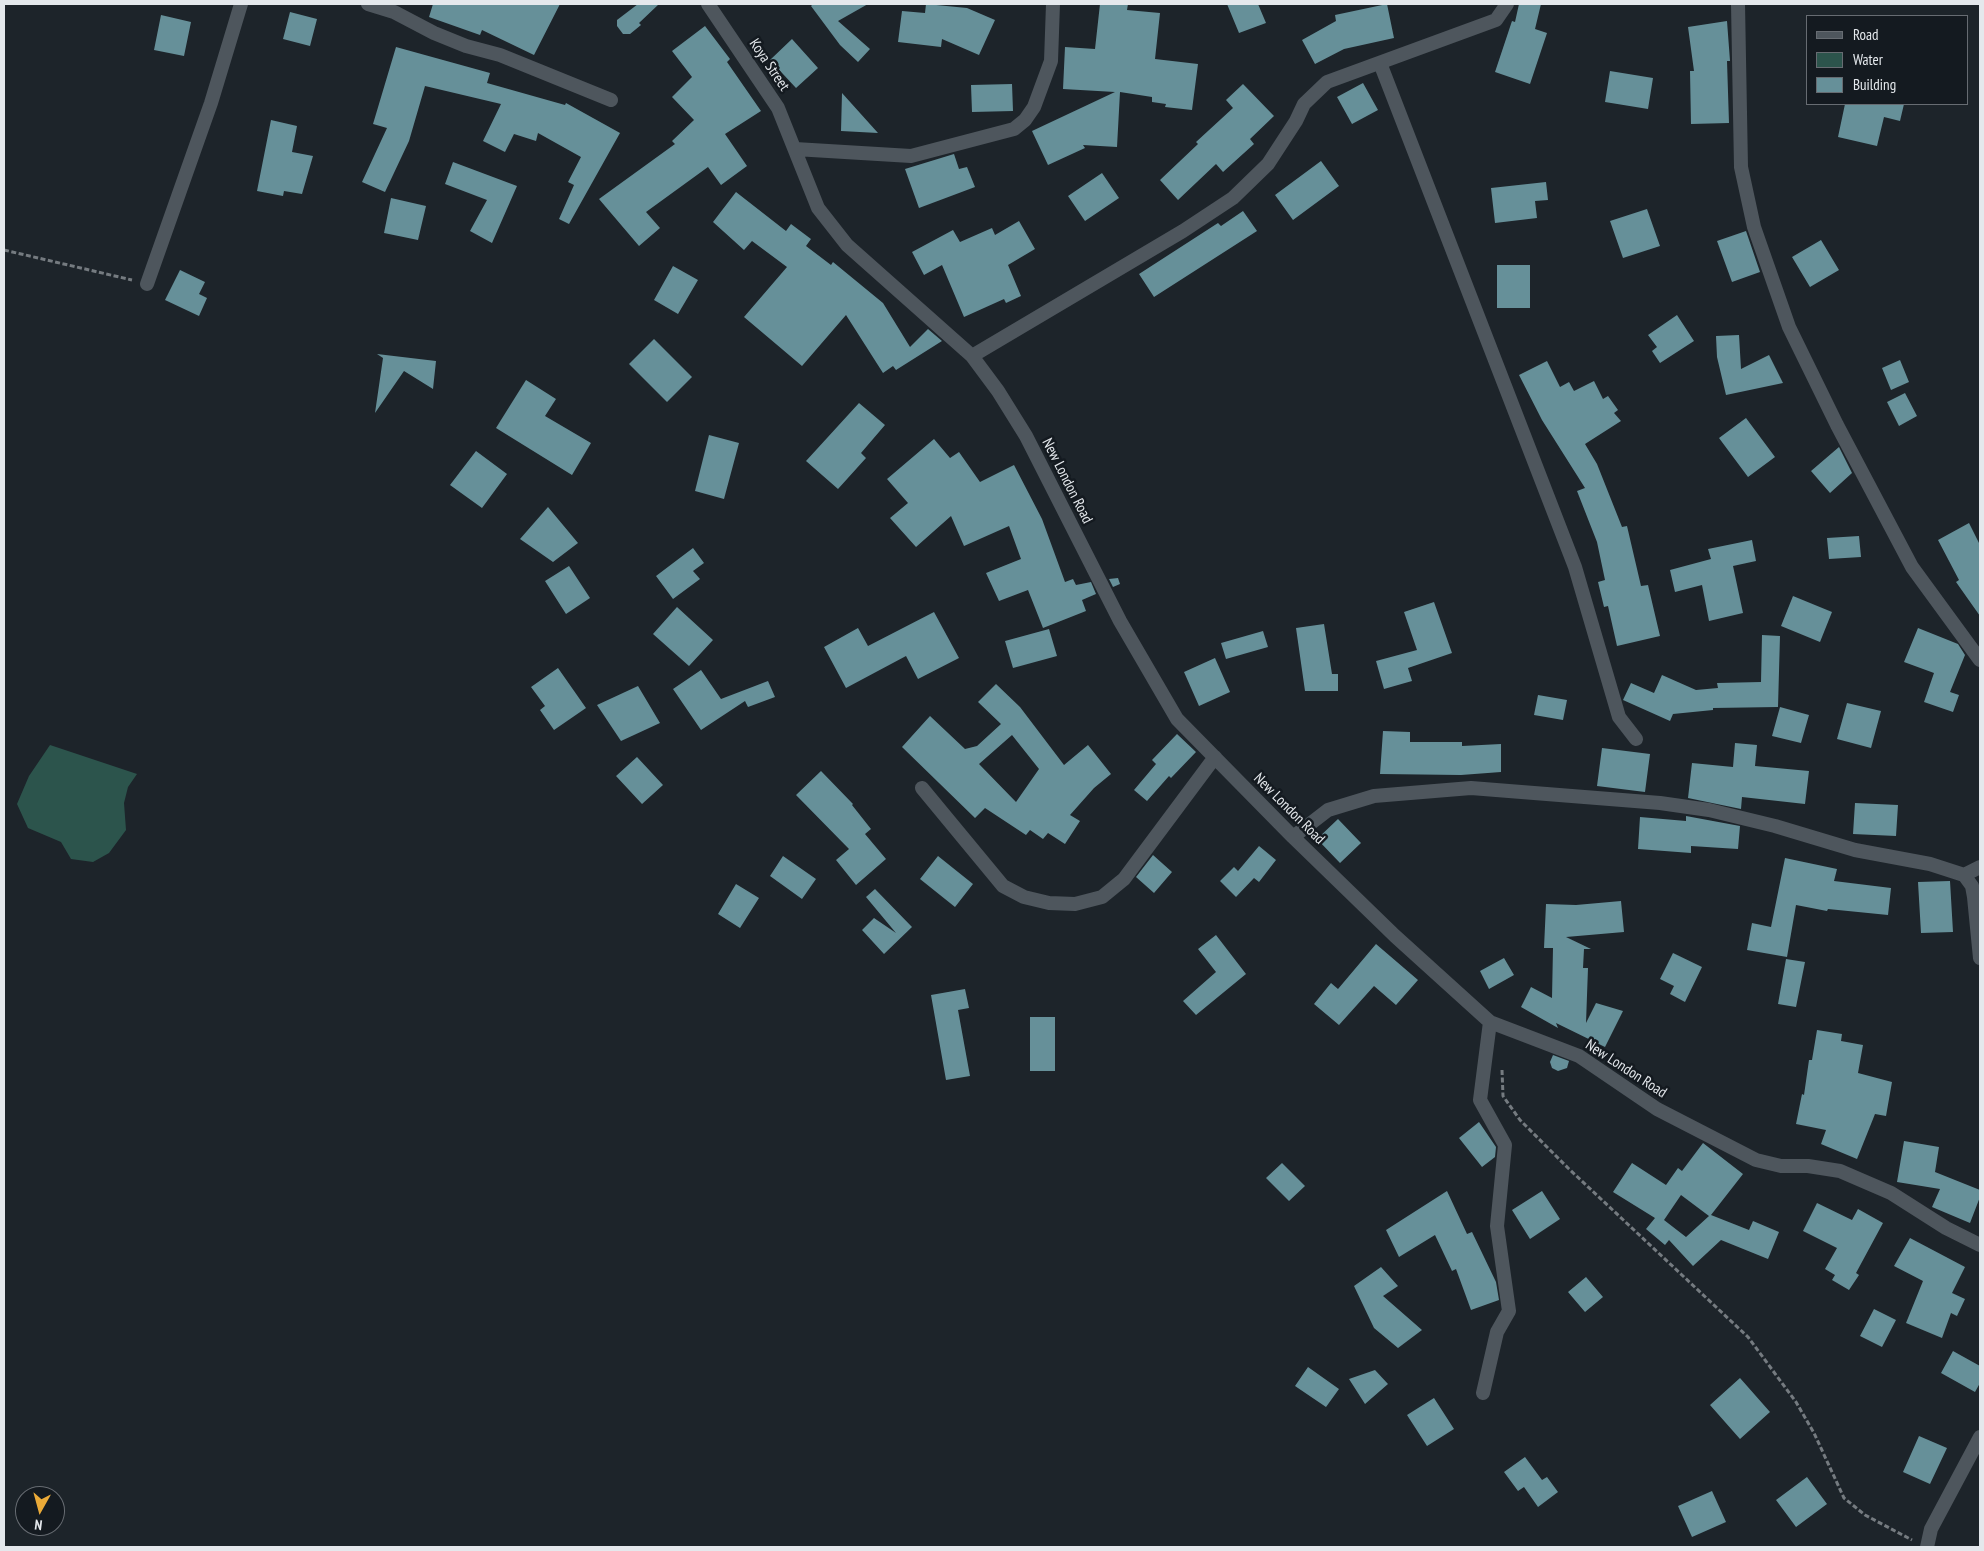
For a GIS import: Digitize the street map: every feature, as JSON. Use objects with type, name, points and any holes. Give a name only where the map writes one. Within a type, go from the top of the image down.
[{"type":"street","points":[[147,284],[211,103],[241,4]]},
{"type":"street","points":[[368,4],[394,12],[434,33],[466,46],[500,55],[611,100]]},
{"type":"street","name":"Koya Street","points":[[708,4],[778,108],[795,149]]},
{"type":"street","points":[[795,149],[911,156],[1014,129],[1025,120],[1034,106],[1051,62],[1053,4]]},
{"type":"street","points":[[972,356],[1183,231],[1233,198],[1268,164],[1296,121],[1304,104],[1327,82],[1496,20],[1507,4]]},
{"type":"street","points":[[1738,4],[1741,167],[1754,227],[1789,327],[1837,425],[1912,567],[1980,660]]},
{"type":"street","points":[[1380,63],[1575,567],[1619,717],[1636,739]]},
{"type":"street","name":"New London Road","points":[[795,149],[818,208],[847,245],[972,356],[998,391],[1026,436],[1120,621],[1176,719],[1293,838],[1395,936],[1490,1022],[1578,1056],[1657,1109],[1756,1160],[1781,1166],[1840,1171],[1891,1193],[1946,1228],[1980,1245]]},
{"type":"street","points":[[922,788],[1003,886],[1032,899],[1049,903],[1075,904],[1102,897],[1124,879],[1215,757]]},
{"type":"street","points":[[1293,838],[1328,810],[1374,796],[1471,788],[1660,803],[1709,810],[1775,826],[1855,850],[1930,864],[1964,876],[1972,886],[1980,958]]},
{"type":"street","points":[[1964,876],[1980,867]]},
{"type":"street","points":[[1483,1393],[1497,1332],[1509,1310],[1497,1226],[1504,1144],[1480,1100],[1490,1022]]},
{"type":"street","points":[[1922,1545],[1980,1437]]},
{"type":"path","points":[[4,250],[147,284]]},
{"type":"path","points":[[1502,1066],[1503,1096],[1520,1120],[1569,1170],[1748,1337],[1796,1402],[1814,1433],[1844,1498],[1865,1515],[1922,1545]]},
{"type":"water","points":[[50,745],[137,774],[128,787],[124,803],[126,830],[109,853],[93,862],[71,859],[61,842],[28,828],[17,804],[29,776]]},
{"type":"building","points":[[433,4],[560,4],[534,55],[482,30],[480,35],[429,17]]},
{"type":"building","points":[[638,4],[659,4],[639,23],[641,25],[630,34],[623,34],[617,26],[617,20]]},
{"type":"building","points":[[813,4],[868,4],[838,21],[870,49],[858,62],[840,45],[811,6]]},
{"type":"building","points":[[926,4],[967,8],[995,20],[979,55],[942,39],[941,47],[898,42],[902,11],[925,13]]},
{"type":"building","points":[[1100,4],[1128,4],[1127,10],[1160,13],[1155,59],[1198,64],[1192,110],[1165,107],[1166,104],[1152,102],[1152,97],[1120,92],[1117,147],[1083,145],[1085,148],[1048,165],[1032,131],[1115,92],[1063,89],[1065,47],[1095,49]]},
{"type":"building","points":[[1227,4],[1258,4],[1266,23],[1239,33]]},
{"type":"building","points":[[1387,4],[1394,38],[1344,49],[1315,64],[1302,40],[1336,21],[1335,15]]},
{"type":"building","points":[[1519,4],[1541,4],[1535,29],[1547,33],[1530,84],[1495,72],[1512,21],[1515,22]]},
{"type":"building","points":[[290,12],[317,19],[310,46],[283,39]]},
{"type":"building","points":[[161,15],[191,22],[184,56],[154,50]]},
{"type":"building","points":[[1727,21],[1730,61],[1727,61],[1729,123],[1691,124],[1690,71],[1694,71],[1688,27]]},
{"type":"building","points":[[705,26],[730,59],[727,62],[761,111],[725,134],[747,166],[721,185],[708,167],[646,212],[660,228],[639,246],[599,199],[675,144],[672,141],[694,120],[672,97],[692,77],[672,51]]},
{"type":"building","points":[[792,39],[818,68],[796,88],[770,60]]},
{"type":"building","points":[[396,47],[490,73],[487,83],[565,105],[566,103],[620,133],[569,224],[559,219],[574,185],[568,182],[581,157],[538,133],[536,141],[514,134],[505,152],[483,141],[501,104],[425,86],[409,141],[385,192],[362,182],[387,128],[373,124]]},
{"type":"building","points":[[1610,71],[1653,78],[1648,109],[1605,102]]},
{"type":"building","points":[[1363,83],[1378,110],[1352,124],[1337,97]]},
{"type":"building","points":[[1012,84],[1013,111],[972,112],[971,85]]},
{"type":"building","points":[[1243,84],[1274,116],[1250,139],[1254,144],[1223,172],[1216,164],[1178,200],[1160,180],[1198,144],[1196,142],[1233,108],[1226,100]]},
{"type":"building","points":[[842,93],[878,133],[841,131]]},
{"type":"building","points":[[1845,105],[1904,105],[1900,121],[1884,117],[1877,146],[1838,137]]},
{"type":"building","points":[[271,120],[297,126],[292,152],[313,156],[302,194],[284,191],[283,196],[257,191]]},
{"type":"building","points":[[954,154],[959,169],[967,167],[975,187],[919,208],[905,169]]},
{"type":"building","points":[[1321,161],[1339,186],[1293,220],[1275,195]]},
{"type":"building","points":[[453,162],[517,186],[492,243],[470,231],[487,200],[445,184]]},
{"type":"building","points":[[1102,173],[1119,198],[1085,221],[1068,196]]},
{"type":"building","points":[[1546,182],[1548,200],[1535,201],[1537,218],[1495,223],[1491,188]]},
{"type":"building","points":[[736,192],[786,231],[791,224],[811,239],[806,246],[831,265],[833,262],[883,303],[910,347],[928,329],[942,341],[896,370],[893,366],[883,373],[846,315],[802,366],[744,317],[787,267],[752,241],[744,250],[713,222]]},
{"type":"building","points":[[391,198],[426,206],[418,240],[384,233]]},
{"type":"building","points":[[1647,209],[1660,246],[1623,258],[1610,221]]},
{"type":"building","points":[[1243,211],[1257,231],[1154,297],[1139,274],[1218,223],[1221,226]]},
{"type":"building","points":[[1019,221],[1035,249],[1008,265],[1021,296],[1006,303],[1004,299],[964,317],[942,265],[924,275],[912,252],[953,230],[960,242],[992,228],[995,235]]},
{"type":"building","points":[[1746,231],[1760,272],[1732,282],[1717,241]]},
{"type":"building","points":[[1821,240],[1839,270],[1810,287],[1792,257]]},
{"type":"building","points":[[1497,265],[1530,265],[1530,308],[1497,308]]},
{"type":"building","points":[[673,266],[698,280],[678,314],[654,300]]},
{"type":"building","points":[[180,270],[205,282],[199,294],[207,298],[199,316],[165,300]]},
{"type":"building","points":[[1677,315],[1694,341],[1660,363],[1652,351],[1657,347],[1648,335]]},
{"type":"building","points":[[1739,335],[1741,369],[1769,355],[1783,383],[1726,395],[1717,357],[1716,336]]},
{"type":"building","points":[[654,339],[692,377],[667,402],[629,364]]},
{"type":"building","points":[[377,354],[436,361],[433,389],[404,371],[375,413],[383,358]]},
{"type":"building","points":[[1900,360],[1909,382],[1891,390],[1882,368]]},
{"type":"building","points":[[1547,361],[1560,387],[1569,382],[1574,391],[1594,381],[1603,399],[1608,396],[1618,410],[1614,413],[1621,421],[1585,444],[1597,464],[1622,527],[1627,526],[1641,586],[1648,585],[1660,636],[1617,646],[1608,606],[1604,607],[1598,582],[1605,580],[1597,542],[1577,491],[1585,488],[1542,420],[1519,375]]},
{"type":"building","points":[[526,380],[556,399],[545,416],[591,443],[572,475],[496,428]]},
{"type":"building","points":[[1905,393],[1917,416],[1899,426],[1887,402]]},
{"type":"building","points":[[859,403],[885,425],[861,453],[866,458],[838,489],[806,461]]},
{"type":"building","points":[[1746,418],[1775,457],[1748,477],[1719,438]]},
{"type":"building","points":[[709,435],[739,443],[724,499],[695,491]]},
{"type":"building","points":[[934,439],[950,458],[959,452],[980,482],[1014,465],[1042,519],[1065,582],[1073,579],[1076,585],[1091,582],[1096,594],[1082,600],[1086,611],[1043,628],[1028,590],[999,601],[986,573],[1021,559],[1009,526],[964,546],[951,516],[916,547],[890,518],[908,503],[887,479]]},
{"type":"building","points":[[1839,447],[1852,473],[1830,493],[1811,471]]},
{"type":"building","points":[[476,451],[507,474],[482,508],[450,485]]},
{"type":"building","points":[[548,507],[578,543],[553,562],[520,539]]},
{"type":"building","points":[[1969,523],[1980,545],[1980,616],[1956,582],[1959,580],[1938,540]]},
{"type":"building","points":[[1859,536],[1861,557],[1829,559],[1827,538]]},
{"type":"building","points":[[1752,540],[1756,561],[1733,566],[1743,613],[1709,621],[1702,585],[1675,592],[1670,570],[1711,559],[1708,549]]},
{"type":"building","points":[[693,548],[704,563],[693,571],[700,579],[673,599],[656,576]]},
{"type":"building","points":[[569,566],[590,598],[566,614],[545,581]]},
{"type":"building","points":[[1118,578],[1120,584],[1113,587],[1109,579]]},
{"type":"building","points":[[1793,596],[1832,612],[1820,642],[1781,626]]},
{"type":"building","points":[[1434,602],[1452,653],[1408,668],[1412,681],[1384,689],[1376,661],[1417,650],[1404,612]]},
{"type":"building","points":[[677,607],[713,640],[689,666],[653,634]]},
{"type":"building","points":[[934,612],[959,658],[918,679],[906,656],[846,688],[824,647],[858,628],[868,646]]},
{"type":"building","points":[[1324,624],[1332,674],[1338,674],[1338,691],[1305,691],[1296,628]]},
{"type":"building","points":[[1918,628],[1958,644],[1965,655],[1950,692],[1959,695],[1953,712],[1924,702],[1934,673],[1904,662]]},
{"type":"building","points":[[1049,629],[1057,656],[1013,668],[1005,641]]},
{"type":"building","points":[[1263,631],[1268,647],[1226,659],[1221,643]]},
{"type":"building","points":[[1762,635],[1780,636],[1778,707],[1713,708],[1713,710],[1673,714],[1670,721],[1623,700],[1631,683],[1654,693],[1662,675],[1696,690],[1718,688],[1717,683],[1761,682]]},
{"type":"building","points":[[1215,658],[1230,692],[1199,706],[1184,672]]},
{"type":"building","points":[[558,668],[586,708],[554,730],[540,710],[545,706],[531,687]]},
{"type":"building","points":[[701,670],[721,699],[768,681],[775,697],[748,707],[745,701],[701,730],[673,689]]},
{"type":"building","points":[[996,684],[1020,707],[1064,765],[1088,745],[1111,774],[1094,788],[1070,815],[1080,821],[1065,844],[1048,833],[1043,839],[1030,830],[1026,835],[985,808],[975,818],[902,747],[930,716],[965,749],[977,746],[1001,724],[978,702]],"holes":[[[1012,735],[1039,769],[1016,802],[979,764]]]},
{"type":"building","points":[[638,686],[660,723],[621,741],[597,705]]},
{"type":"building","points":[[1538,695],[1567,700],[1563,720],[1534,715]]},
{"type":"building","points":[[1847,703],[1881,711],[1871,748],[1837,739]]},
{"type":"building","points":[[1780,707],[1809,715],[1801,743],[1772,736]]},
{"type":"building","points":[[1383,731],[1410,732],[1410,742],[1462,742],[1462,746],[1501,744],[1501,772],[1461,775],[1380,774]]},
{"type":"building","points":[[1177,734],[1196,752],[1171,778],[1169,776],[1147,801],[1134,790],[1156,764],[1152,760]]},
{"type":"building","points":[[1735,743],[1757,745],[1755,766],[1809,771],[1805,804],[1742,797],[1741,809],[1688,798],[1692,763],[1733,767]]},
{"type":"building","points":[[1602,748],[1650,754],[1645,792],[1597,786]]},
{"type":"building","points":[[637,757],[663,785],[642,804],[616,776]]},
{"type":"building","points":[[821,771],[853,804],[871,829],[865,834],[886,859],[856,885],[836,860],[849,849],[796,795]]},
{"type":"building","points":[[1855,803],[1898,805],[1896,836],[1853,834]]},
{"type":"building","points":[[1686,816],[1740,826],[1738,849],[1691,846],[1691,853],[1638,849],[1640,817],[1686,821]]},
{"type":"building","points":[[1338,819],[1361,843],[1340,863],[1317,839]]},
{"type":"building","points":[[1259,846],[1276,860],[1259,882],[1254,878],[1236,897],[1220,881],[1234,867],[1238,871]]},
{"type":"building","points":[[1153,855],[1172,872],[1154,893],[1136,877]]},
{"type":"building","points":[[783,856],[816,879],[802,899],[770,876]]},
{"type":"building","points":[[938,856],[973,884],[955,907],[920,879]]},
{"type":"building","points":[[1785,858],[1837,869],[1834,881],[1891,888],[1888,915],[1828,909],[1827,911],[1796,905],[1787,957],[1747,950],[1752,923],[1771,927]]},
{"type":"building","points":[[1950,881],[1953,932],[1921,933],[1918,882]]},
{"type":"building","points":[[736,884],[759,898],[740,928],[718,914]]},
{"type":"building","points":[[875,889],[912,927],[884,954],[862,930],[874,918],[896,933],[866,897]]},
{"type":"building","points":[[1621,901],[1624,932],[1566,937],[1591,949],[1584,949],[1583,968],[1588,968],[1586,1023],[1596,1003],[1623,1011],[1605,1047],[1556,1023],[1558,1028],[1521,1007],[1531,987],[1552,998],[1553,948],[1544,948],[1546,904],[1576,905]]},
{"type":"building","points":[[1216,935],[1246,974],[1196,1015],[1183,1001],[1216,972],[1198,949]]},
{"type":"building","points":[[1376,944],[1418,980],[1396,1005],[1374,986],[1339,1025],[1314,1004],[1331,983],[1338,989]]},
{"type":"building","points":[[1673,953],[1702,967],[1685,1002],[1670,994],[1674,986],[1660,979]]},
{"type":"building","points":[[1504,958],[1514,975],[1489,989],[1480,971]]},
{"type":"building","points":[[1786,959],[1805,962],[1796,1007],[1778,1004]]},
{"type":"building","points":[[965,989],[969,1008],[958,1010],[970,1076],[946,1080],[931,995]]},
{"type":"building","points":[[1030,1017],[1055,1017],[1055,1071],[1030,1071]]},
{"type":"building","points":[[1817,1030],[1842,1034],[1841,1041],[1863,1045],[1858,1073],[1892,1082],[1886,1116],[1875,1114],[1857,1159],[1821,1144],[1826,1130],[1796,1124],[1802,1094],[1804,1095],[1809,1060],[1812,1060]]},
{"type":"building","points":[[1553,1055],[1569,1061],[1567,1068],[1558,1071],[1552,1068],[1550,1062]]},
{"type":"building","points":[[1479,1122],[1496,1147],[1495,1157],[1482,1167],[1459,1138]]},
{"type":"building","points":[[1904,1141],[1939,1147],[1935,1172],[1980,1190],[1980,1197],[1970,1223],[1932,1207],[1940,1189],[1897,1182]]},
{"type":"building","points":[[1703,1143],[1743,1174],[1711,1215],[1749,1230],[1753,1221],[1779,1232],[1768,1259],[1721,1240],[1693,1266],[1669,1240],[1665,1245],[1646,1229],[1655,1218],[1613,1192],[1632,1163],[1666,1185],[1678,1168],[1682,1171]],"holes":[[[1681,1195],[1709,1216],[1686,1237],[1664,1220]]]},
{"type":"building","points":[[1282,1163],[1305,1186],[1289,1201],[1266,1178]]},
{"type":"building","points":[[1447,1191],[1467,1234],[1472,1232],[1496,1282],[1499,1300],[1471,1310],[1456,1269],[1452,1271],[1435,1235],[1399,1257],[1386,1230]]},
{"type":"building","points":[[1542,1191],[1560,1219],[1530,1239],[1512,1210]]},
{"type":"building","points":[[1817,1203],[1852,1220],[1858,1209],[1883,1223],[1856,1273],[1859,1275],[1849,1290],[1832,1280],[1835,1275],[1825,1269],[1837,1248],[1803,1231]]},
{"type":"building","points":[[1910,1238],[1965,1267],[1952,1293],[1965,1299],[1957,1316],[1951,1313],[1942,1338],[1906,1323],[1923,1281],[1894,1266]]},
{"type":"building","points":[[1381,1267],[1398,1286],[1383,1296],[1422,1330],[1398,1348],[1374,1328],[1354,1286]]},
{"type":"building","points":[[1586,1277],[1603,1297],[1585,1312],[1568,1292]]},
{"type":"building","points":[[1874,1309],[1896,1320],[1882,1347],[1860,1336]]},
{"type":"building","points":[[1953,1351],[1980,1366],[1980,1383],[1975,1392],[1941,1373]]},
{"type":"building","points":[[1308,1367],[1339,1389],[1326,1407],[1295,1386]]},
{"type":"building","points":[[1375,1370],[1388,1384],[1365,1404],[1349,1379]]},
{"type":"building","points":[[1740,1378],[1770,1412],[1740,1439],[1710,1405]]},
{"type":"building","points":[[1434,1398],[1454,1429],[1427,1446],[1407,1415]]},
{"type":"building","points":[[1919,1436],[1947,1448],[1930,1484],[1903,1472]]},
{"type":"building","points":[[1525,1457],[1542,1480],[1547,1477],[1558,1492],[1538,1507],[1524,1487],[1518,1491],[1504,1472]]},
{"type":"building","points":[[1807,1477],[1827,1504],[1796,1527],[1776,1500]]},
{"type":"building","points":[[1712,1491],[1726,1522],[1692,1537],[1678,1506]]}]
